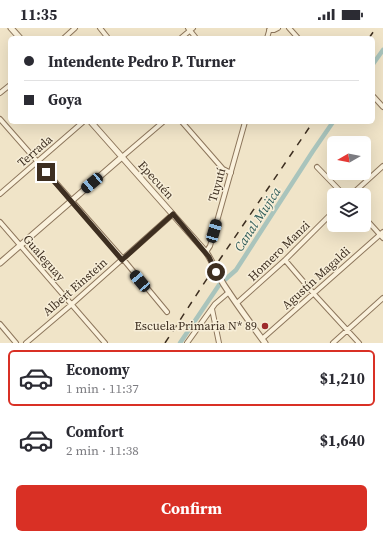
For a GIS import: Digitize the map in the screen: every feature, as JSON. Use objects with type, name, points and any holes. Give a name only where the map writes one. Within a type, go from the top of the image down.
[{"type":"street","points":[[11,28],[18,36]]},
{"type":"street","points":[[66,36],[75,28]]},
{"type":"street","points":[[100,28],[106,36]]},
{"type":"street","points":[[270,29],[274,30],[278,28]]},
{"type":"street","points":[[289,28],[296,36]]},
{"type":"street","points":[[0,93],[8,86]]},
{"type":"street","points":[[375,98],[383,105]]},
{"type":"street","points":[[0,119],[167,312]]},
{"type":"street","name":"Terrada","points":[[0,194],[81,124]]},
{"type":"street","name":"Epecuén","points":[[93,124],[206,252],[224,286],[264,341]]},
{"type":"street","points":[[0,263],[161,124]]},
{"type":"street","points":[[184,124],[223,169],[231,173]]},
{"type":"street","name":"Tuyutí","points":[[206,252],[210,246],[244,124]]},
{"type":"street","points":[[359,188],[383,166]]},
{"type":"street","points":[[317,167],[337,188]]},
{"type":"street","name":"Albert Einstein","points":[[26,343],[173,214]]},
{"type":"street","name":"Homero Manzi","points":[[237,303],[285,260],[327,218]]},
{"type":"street","name":"Gualeguay","points":[[0,222],[105,343]]},
{"type":"street","points":[[371,224],[382,235]]},
{"type":"street","name":"Agustín Magaldi","points":[[264,341],[314,294],[382,235]]},
{"type":"street","points":[[285,260],[359,343]]},
{"type":"street","points":[[187,343],[219,300],[229,292]]},
{"type":"street","points":[[334,343],[383,298]]},
{"type":"street","points":[[212,309],[219,343]]},
{"type":"street","points":[[0,324],[16,343]]},
{"type":"waterway","name":"Canal Mujica","points":[[375,61],[383,50]]},
{"type":"waterway","name":"Canal Mujica","points":[[180,343],[219,285],[236,270],[332,124]]},
{"type":"railway","points":[[370,36],[376,28]]},
{"type":"railway","points":[[165,343],[312,124]]},
{"type":"place","name":"Escuela Primaria N* 89","points":[[265,326]]},
{"type":"route","points":[[46,172],[122,260],[173,214],[206,252],[216,272]]}]
